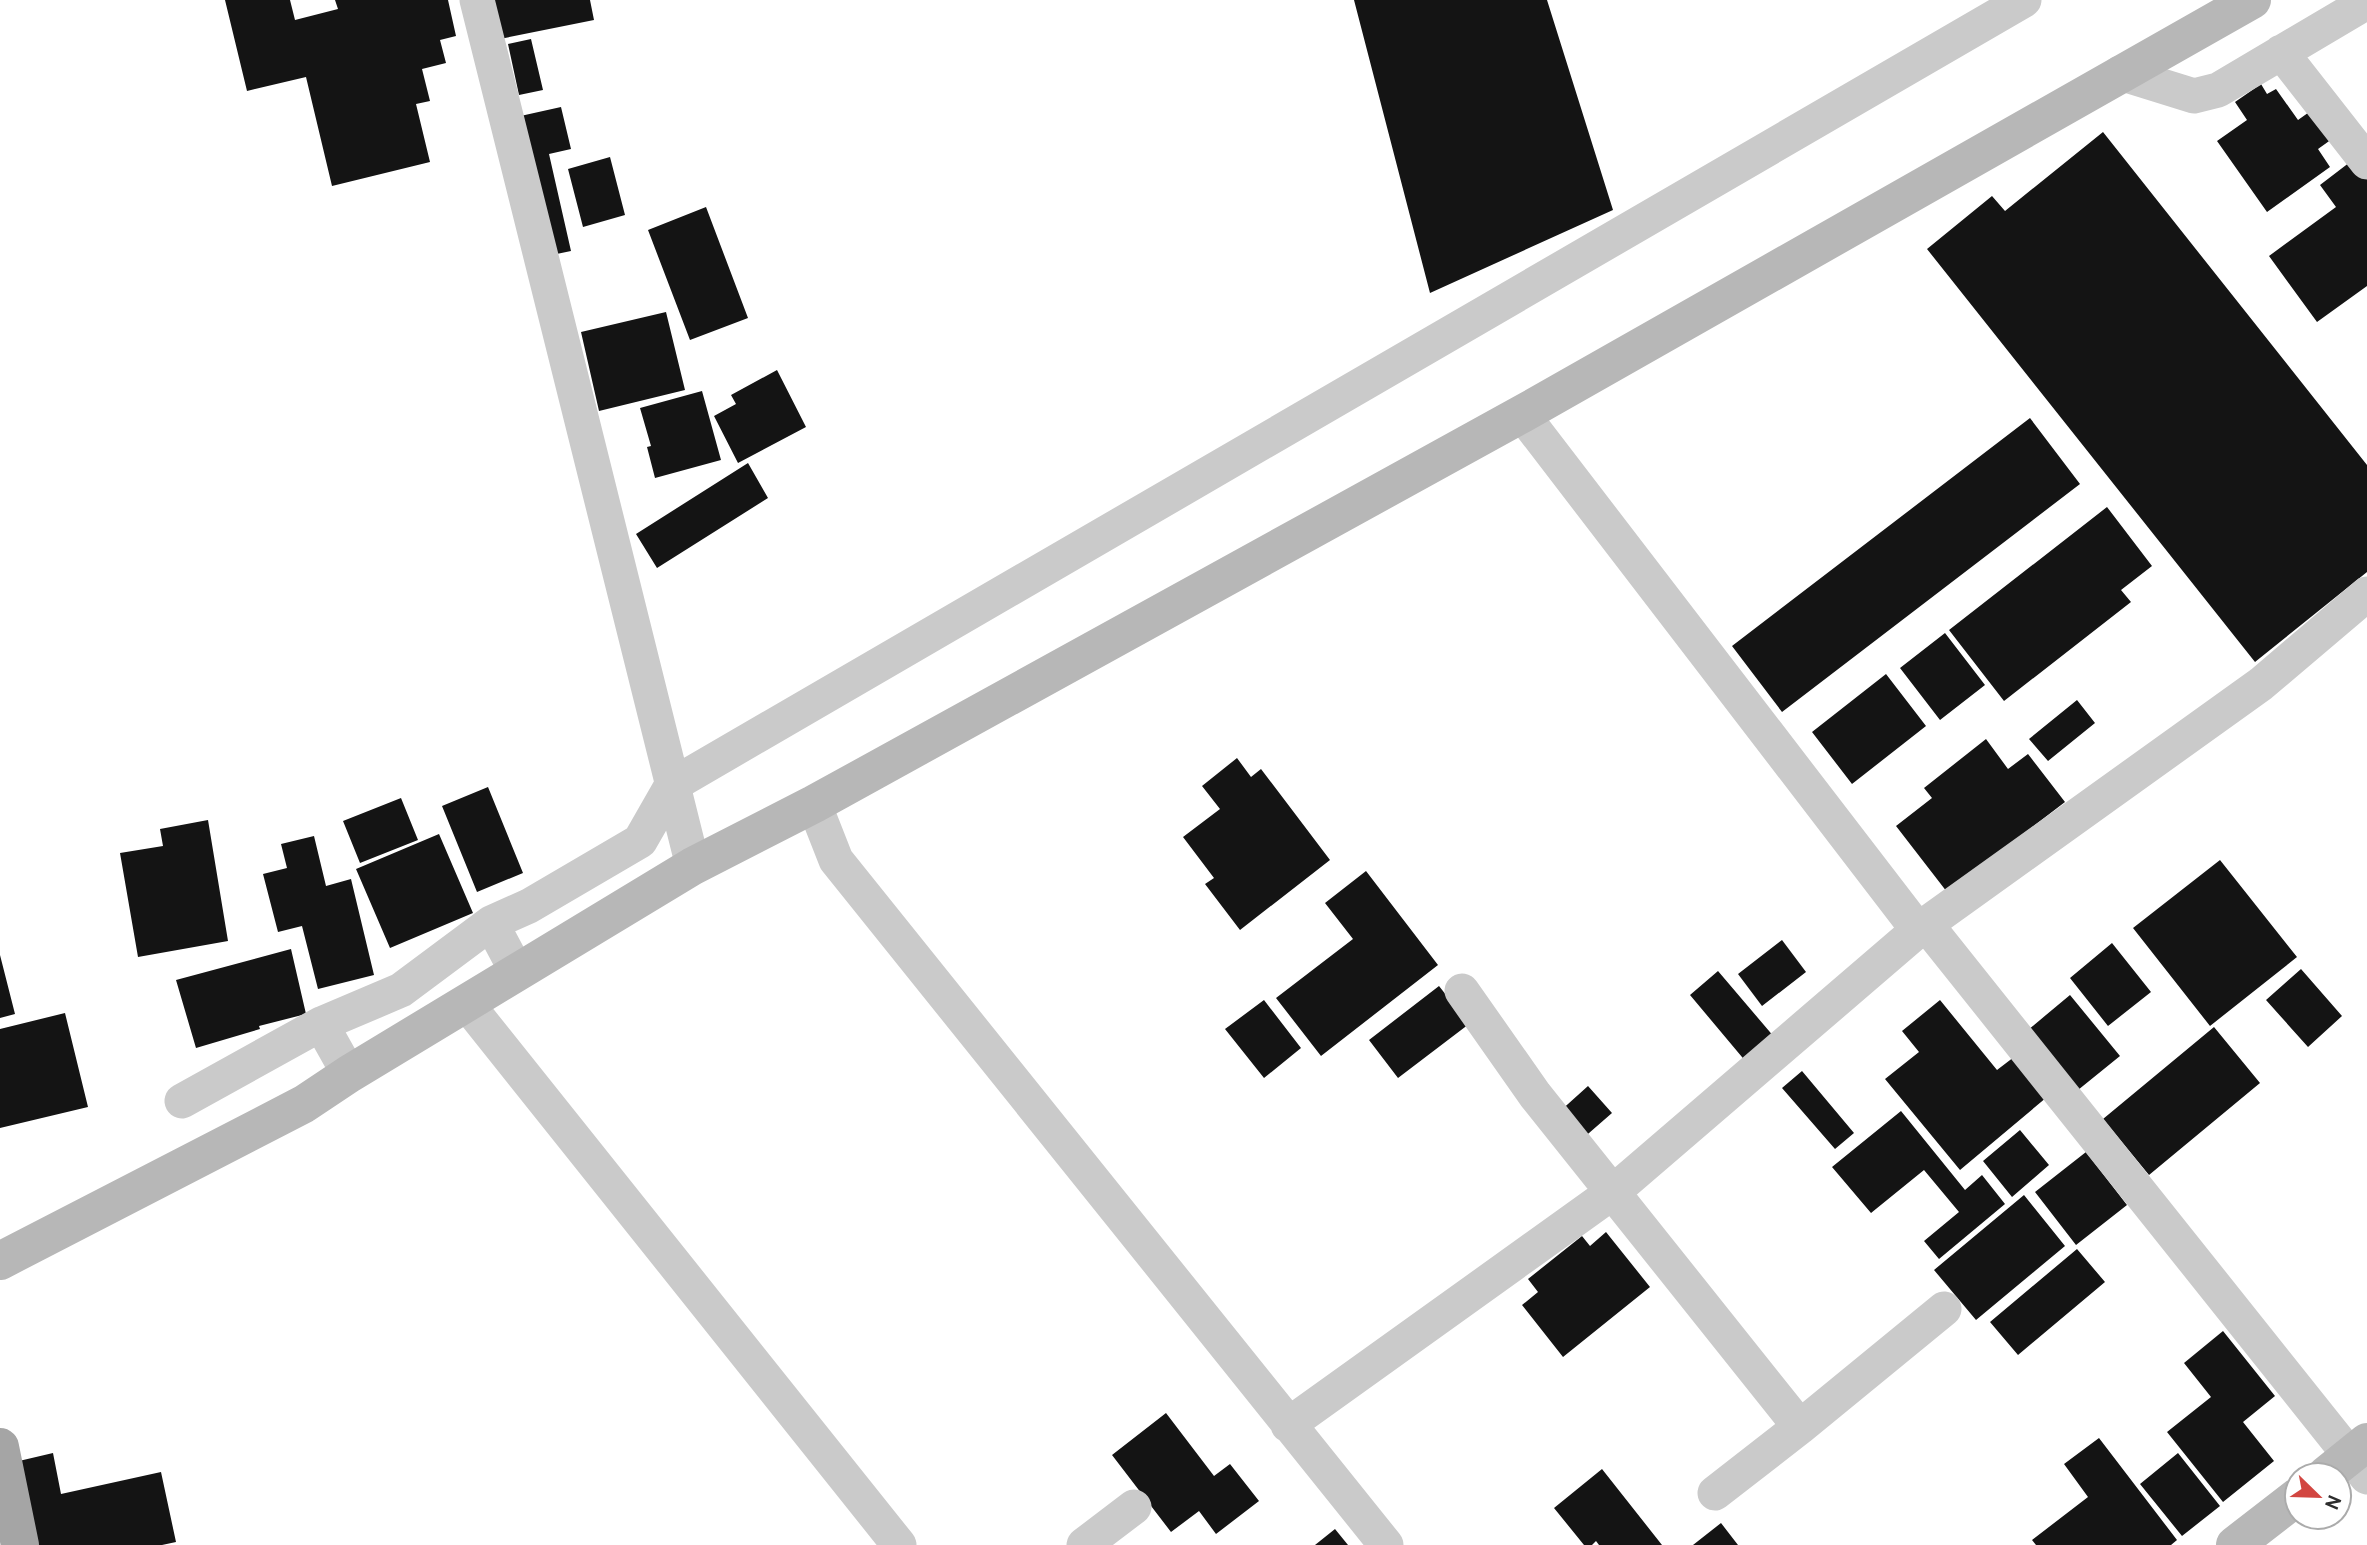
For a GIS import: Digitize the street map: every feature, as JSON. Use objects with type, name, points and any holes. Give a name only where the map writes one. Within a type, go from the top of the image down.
[{"type":"main road","points":[[0,1447],[20,1545]]},
{"type":"street","points":[[477,0],[693,866]]},
{"type":"street","points":[[182,1101],[321,1024],[401,990],[492,923],[529,906],[640,841],[672,785],[2024,0]]},
{"type":"street","points":[[0,1261],[304,1104],[349,1073],[693,866],[814,804],[1522,414],[2252,0]]},
{"type":"street","points":[[2120,74],[2194,96],[2218,90],[2367,2]]},
{"type":"street","points":[[2281,52],[2367,162]]},
{"type":"street","points":[[1522,414],[1918,930]]},
{"type":"street","points":[[1288,1425],[1613,1192],[1918,930],[2260,684],[2367,594]]},
{"type":"street","points":[[814,804],[836,860],[1386,1545]]},
{"type":"street","points":[[492,923],[517,972]]},
{"type":"street","points":[[1918,930],[1929,928],[2350,1461]]},
{"type":"street","points":[[1462,991],[1535,1095],[1800,1427]]},
{"type":"street","points":[[467,1004],[899,1545]]},
{"type":"street","points":[[321,1024],[349,1073]]},
{"type":"street","points":[[1714,1493],[1800,1427],[1944,1309]]},
{"type":"street","points":[[1084,1545],[1134,1507]]},
{"type":"street","points":[[2235,1545],[2283,1508]]},
{"type":"building","points":[[225,0],[290,0],[295,20],[338,9],[335,0],[448,0],[456,36],[440,40],[446,63],[422,69],[430,101],[416,104],[430,162],[332,186],[306,77],[247,91]]},
{"type":"building","points":[[487,0],[590,0],[594,20],[495,40]]},
{"type":"building","points":[[1354,0],[1547,0],[1613,210],[1430,293]]},
{"type":"building","points":[[531,39],[543,90],[519,95],[508,44]]},
{"type":"building","points":[[2261,84],[2267,94],[2276,89],[2298,120],[2312,110],[2332,139],[2318,149],[2330,167],[2267,212],[2217,141],[2247,120],[2235,102]]},
{"type":"building","points":[[561,107],[571,149],[549,154],[571,251],[547,256],[516,117]]},
{"type":"building","points":[[2103,132],[2367,465],[2367,572],[2255,662],[1927,249],[1992,196],[2005,211]]},
{"type":"building","points":[[610,157],[625,215],[583,227],[568,169]]},
{"type":"building","points":[[2354,159],[2367,177],[2367,286],[2317,322],[2269,256],[2336,207],[2320,185]]},
{"type":"building","points":[[706,207],[748,318],[690,340],[648,230]]},
{"type":"building","points":[[666,312],[685,390],[599,411],[581,332]]},
{"type":"building","points":[[777,370],[806,427],[738,463],[714,416],[736,404],[731,395]]},
{"type":"building","points":[[702,391],[721,460],[655,478],[647,447],[651,446],[640,408]]},
{"type":"building","points":[[2030,418],[2080,484],[1782,712],[1732,646]]},
{"type":"building","points":[[748,463],[768,498],[657,568],[636,534]]},
{"type":"building","points":[[2107,507],[2152,566],[2121,590],[2131,602],[2004,701],[1949,630]]},
{"type":"building","points":[[1945,633],[1985,685],[1940,720],[1900,668]]},
{"type":"building","points":[[1886,674],[1926,726],[1852,784],[1812,732]]},
{"type":"building","points":[[2077,700],[2095,723],[2048,761],[2029,739]]},
{"type":"building","points":[[1986,739],[2008,769],[2028,754],[2065,802],[1947,892],[1896,826],[1932,798],[1924,788]]},
{"type":"building","points":[[1237,758],[1251,777],[1261,769],[1330,860],[1240,930],[1205,884],[1214,878],[1183,837],[1220,809],[1202,786]]},
{"type":"building","points":[[488,787],[523,873],[477,892],[442,806]]},
{"type":"building","points":[[401,798],[418,840],[360,863],[343,821]]},
{"type":"building","points":[[208,820],[228,941],[138,957],[120,853],[163,846],[160,829]]},
{"type":"building","points":[[439,834],[473,913],[390,948],[356,869]]},
{"type":"building","points":[[314,836],[326,886],[351,879],[374,975],[318,989],[302,926],[278,932],[263,874],[287,868],[281,844]]},
{"type":"building","points":[[2220,860],[2297,957],[2210,1026],[2133,928]]},
{"type":"building","points":[[1366,871],[1438,965],[1321,1056],[1276,998],[1353,939],[1325,903]]},
{"type":"building","points":[[1782,940],[1806,972],[1762,1006],[1738,974]]},
{"type":"building","points":[[2112,943],[2151,992],[2108,1026],[2070,978]]},
{"type":"building","points":[[291,949],[306,1014],[259,1026],[260,1029],[196,1048],[176,980]]},
{"type":"building","points":[[0,955],[15,1014],[0,1018]]},
{"type":"building","points":[[2301,969],[2342,1016],[2308,1047],[2266,1000]]},
{"type":"building","points":[[1718,971],[1775,1038],[1747,1063],[1690,995]]},
{"type":"building","points":[[1439,986],[1469,1024],[1398,1078],[1369,1040]]},
{"type":"building","points":[[2070,995],[2120,1056],[2078,1090],[2028,1030]]},
{"type":"building","points":[[1264,1000],[1301,1048],[1264,1078],[1225,1029]]},
{"type":"building","points":[[1940,1000],[1997,1070],[2014,1057],[2047,1097],[1960,1170],[1885,1079],[1919,1052],[1902,1031]]},
{"type":"building","points":[[65,1013],[88,1107],[0,1128],[0,1029]]},
{"type":"building","points":[[2214,1027],[2260,1083],[2149,1175],[2103,1119]]},
{"type":"building","points":[[1802,1071],[1854,1133],[1835,1149],[1782,1088]]},
{"type":"building","points":[[1588,1086],[1612,1113],[1581,1140],[1558,1113]]},
{"type":"building","points":[[1901,1111],[1965,1190],[1982,1175],[2005,1204],[1939,1259],[1924,1241],[1959,1212],[1924,1170],[1871,1213],[1832,1167]]},
{"type":"building","points":[[2020,1130],[2049,1165],[2012,1197],[1983,1161]]},
{"type":"building","points":[[2086,1152],[2127,1205],[2076,1245],[2035,1192]]},
{"type":"building","points":[[2024,1195],[2065,1246],[1976,1320],[1934,1270]]},
{"type":"building","points":[[1606,1232],[1650,1287],[1563,1357],[1522,1305],[1538,1292],[1528,1279],[1582,1236],[1590,1246]]},
{"type":"building","points":[[2077,1249],[2105,1282],[2018,1355],[1990,1322]]},
{"type":"building","points":[[2223,1331],[2275,1396],[2243,1422],[2274,1461],[2223,1502],[2167,1432],[2211,1397],[2184,1363]]},
{"type":"building","points":[[1166,1413],[1214,1476],[1230,1464],[1259,1501],[1216,1534],[1199,1511],[1171,1532],[1112,1455]]},
{"type":"building","points":[[2099,1438],[2177,1540],[2171,1545],[2036,1545],[2032,1540],[2088,1497],[2064,1464]]},
{"type":"building","points":[[53,1453],[61,1494],[161,1472],[176,1542],[162,1545],[37,1545],[19,1461]]},
{"type":"building","points":[[2178,1453],[2220,1506],[2182,1536],[2140,1484]]},
{"type":"building","points":[[1602,1469],[1662,1545],[1599,1545],[1596,1541],[1592,1545],[1584,1545],[1554,1508]]},
{"type":"building","points":[[1721,1523],[1738,1545],[1693,1545]]},
{"type":"building","points":[[1335,1529],[1348,1545],[1315,1545]]}]
